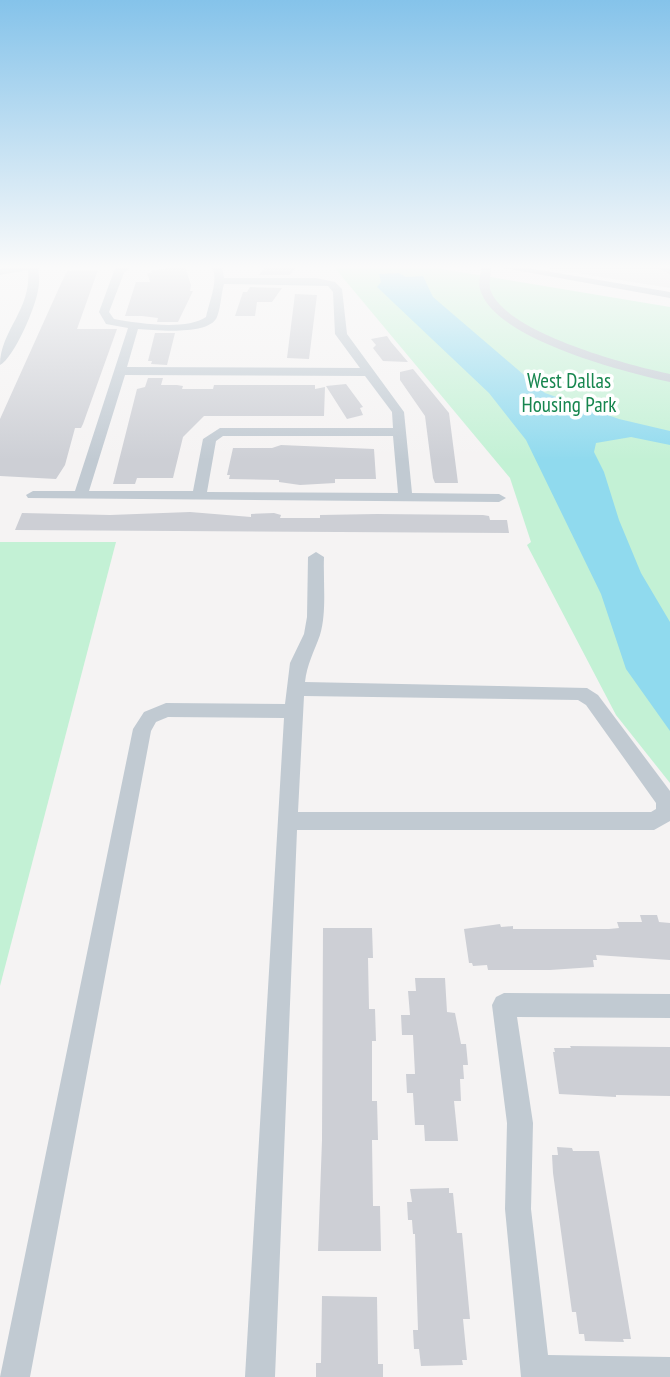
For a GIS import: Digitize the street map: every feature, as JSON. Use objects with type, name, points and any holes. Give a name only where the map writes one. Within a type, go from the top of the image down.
[{"type":"street","points":[[0,361],[15,331]]},
{"type":"street","points":[[80,496],[132,331]]},
{"type":"street","points":[[341,331],[396,407],[405,497]]},
{"type":"street","points":[[533,331],[578,353],[670,379]]},
{"type":"street","points":[[121,371],[369,372]]},
{"type":"street","points":[[200,496],[210,439],[220,432],[400,432]]},
{"type":"street","points":[[33,495],[499,498]]},
{"type":"street","points":[[260,1377],[295,700],[299,663],[312,634],[315,617],[316,557]]},
{"type":"street","points":[[15,1377],[142,729],[150,717],[166,710],[295,700],[581,693],[592,700],[666,801],[665,813],[654,821],[288,821]]},
{"type":"street","points":[[670,1006],[504,1005],[520,1123],[517,1209],[536,1374],[670,1372]]},
{"type":"green space","name":"West Dallas Housing Park","points":[[388,331],[670,331],[670,783],[616,715],[527,545],[531,542],[510,478]]},
{"type":"green space","points":[[0,542],[116,542],[0,986]]},
{"type":"water","points":[[424,331],[473,331],[545,393],[619,419],[670,431],[670,445],[631,437],[596,443],[594,452],[641,573],[670,622],[670,731],[626,669],[601,594],[526,440],[489,393]]},
{"type":"building","points":[[40,331],[116,331],[83,424],[81,428],[75,428],[65,465],[56,479],[0,476],[0,419]]},
{"type":"building","points":[[290,331],[312,331],[309,359],[287,358]]},
{"type":"building","points":[[155,333],[175,333],[167,365],[151,364],[152,361],[148,361]]},
{"type":"building","points":[[387,336],[408,362],[383,361],[373,348],[376,345],[371,339]]},
{"type":"building","points":[[413,369],[449,413],[458,483],[435,483],[433,478],[425,416],[400,380],[400,372]]},
{"type":"building","points":[[148,378],[163,378],[161,385],[183,386],[182,389],[213,389],[214,385],[315,385],[315,389],[325,387],[324,416],[204,416],[183,437],[173,478],[137,478],[135,484],[113,484],[137,389],[145,387]]},
{"type":"building","points":[[346,384],[363,407],[360,408],[363,415],[347,419],[326,386]]},
{"type":"building","points":[[281,445],[374,449],[376,479],[335,479],[335,483],[300,485],[279,480],[229,479],[230,475],[227,475],[233,448],[272,448]]},
{"type":"building","points":[[190,512],[251,517],[251,514],[274,513],[281,515],[280,518],[377,514],[483,515],[489,516],[490,520],[507,520],[509,533],[15,530],[22,513],[110,515]]},
{"type":"building","points":[[640,915],[657,915],[659,922],[670,923],[670,960],[596,955],[597,960],[593,960],[594,967],[550,970],[488,970],[487,965],[473,966],[469,963],[464,929],[500,924],[501,927],[513,926],[513,929],[609,929],[619,928],[617,922],[642,922]]},
{"type":"building","points":[[323,928],[372,928],[373,958],[368,958],[369,1009],[375,1009],[372,1101],[377,1101],[378,1140],[372,1140],[373,1206],[380,1206],[381,1251],[318,1251],[322,1140]]},
{"type":"building","points":[[415,978],[445,978],[447,1012],[455,1013],[461,1044],[466,1044],[468,1065],[463,1065],[464,1079],[460,1079],[461,1101],[454,1101],[458,1141],[425,1141],[424,1125],[415,1125],[413,1093],[407,1093],[406,1074],[415,1074],[413,1035],[402,1035],[401,1015],[410,1015],[408,991],[416,991]]},
{"type":"building","points":[[570,1046],[670,1047],[670,1096],[559,1094],[553,1052],[554,1048],[571,1048]]},
{"type":"building","points":[[557,1147],[572,1148],[573,1151],[599,1151],[631,1339],[623,1339],[624,1342],[585,1341],[584,1334],[579,1334],[576,1312],[572,1312],[553,1173],[552,1155],[558,1155]]},
{"type":"building","points":[[449,1188],[449,1193],[453,1193],[457,1233],[462,1233],[470,1319],[463,1319],[467,1360],[462,1360],[463,1365],[421,1366],[419,1349],[414,1349],[413,1330],[418,1330],[415,1234],[412,1220],[408,1220],[407,1202],[412,1202],[410,1189]]},
{"type":"building","points":[[322,1296],[377,1297],[378,1364],[383,1364],[383,1377],[316,1377],[316,1363],[321,1363]]}]
